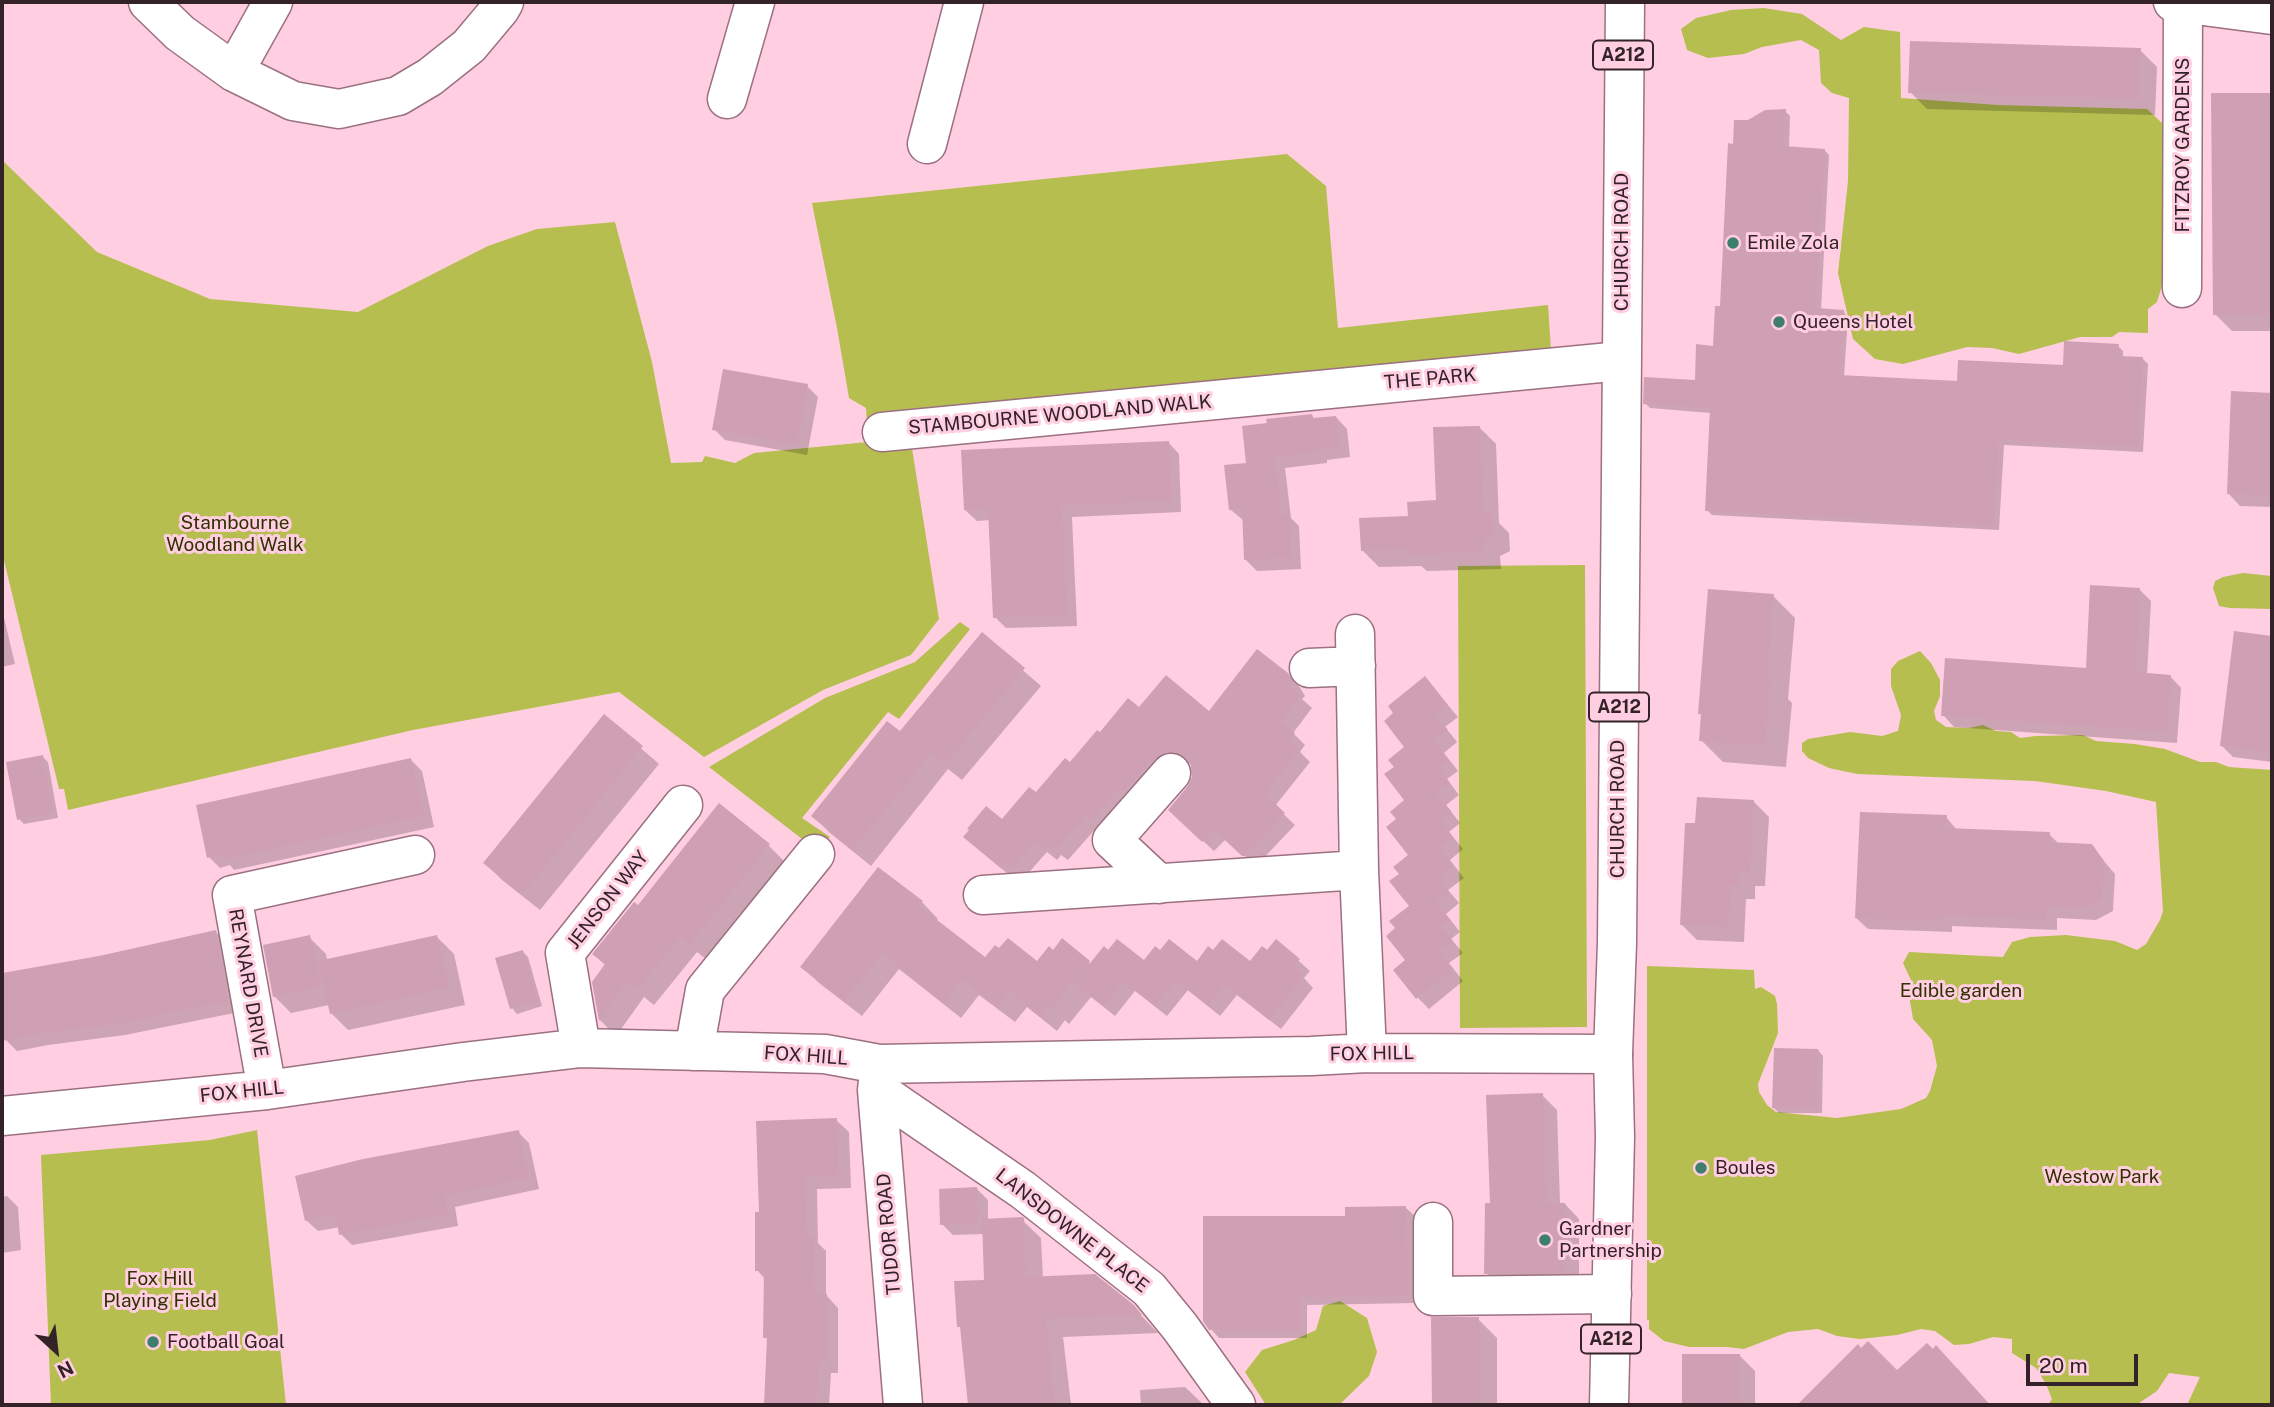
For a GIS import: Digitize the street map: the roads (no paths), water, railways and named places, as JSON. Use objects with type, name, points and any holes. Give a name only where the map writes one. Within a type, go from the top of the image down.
[{"type":"street","points":[[148,2],[180,33],[233,72],[293,101],[338,109],[398,96],[430,77],[470,46],[504,2]]},
{"type":"street","points":[[233,72],[273,2]]},
{"type":"street","points":[[727,99],[755,2]]},
{"type":"street","points":[[927,144],[964,2]]},
{"type":"street","name":"CHURCH ROAD","points":[[1609,1405],[1615,1137],[1613,1054],[1618,943],[1625,2]]},
{"type":"street","points":[[2174,2],[2272,15]]},
{"type":"street","name":"FITZROY GARDENS","points":[[2182,288],[2183,2]]},
{"type":"street","name":"THE PARK","points":[[1238,398],[1621,360]]},
{"type":"street","name":"STAMBOURNE WOODLAND WALK","points":[[882,432],[1238,398]]},
{"type":"street","points":[[1309,668],[1356,650],[1359,870],[1367,1053]]},
{"type":"street","points":[[1159,884],[1112,839],[1171,773]]},
{"type":"street","name":"JENSON WAY","points":[[581,1048],[565,953],[683,805]]},
{"type":"street","points":[[694,1051],[705,990],[815,854]]},
{"type":"street","name":"REYNARD DRIVE","points":[[267,1090],[232,895],[415,855]]},
{"type":"street","points":[[983,895],[1359,870]]},
{"type":"street","name":"FOX HILL","points":[[2,1116],[267,1090],[581,1048],[825,1054],[878,1077],[1367,1053],[1613,1054]]},
{"type":"street","name":"TUDOR ROAD","points":[[878,1077],[903,1405]]},
{"type":"street","name":"LANSDOWNE PLACE","points":[[878,1077],[1149,1289],[1236,1405]]},
{"type":"street","points":[[1433,1222],[1433,1296],[1612,1294]]},
{"type":"place","name":"Emile Zola","points":[[1733,243]]},
{"type":"place","name":"Queens Hotel","points":[[1779,322]]},
{"type":"place","name":"Boules","points":[[1701,1168]]},
{"type":"place","name":"Gardner Partnership","points":[[1545,1240]]},
{"type":"place","name":"Football Goal","points":[[153,1342]]},
{"type":"park label","name":"Stambourne Woodland Walk","points":[[235,534]]},
{"type":"park label","name":"Edible garden","points":[[1961,991]]},
{"type":"park label","name":"Westow Park","points":[[2102,1177]]},
{"type":"park label","name":"Fox Hill Playing Field","points":[[160,1290]]}]
